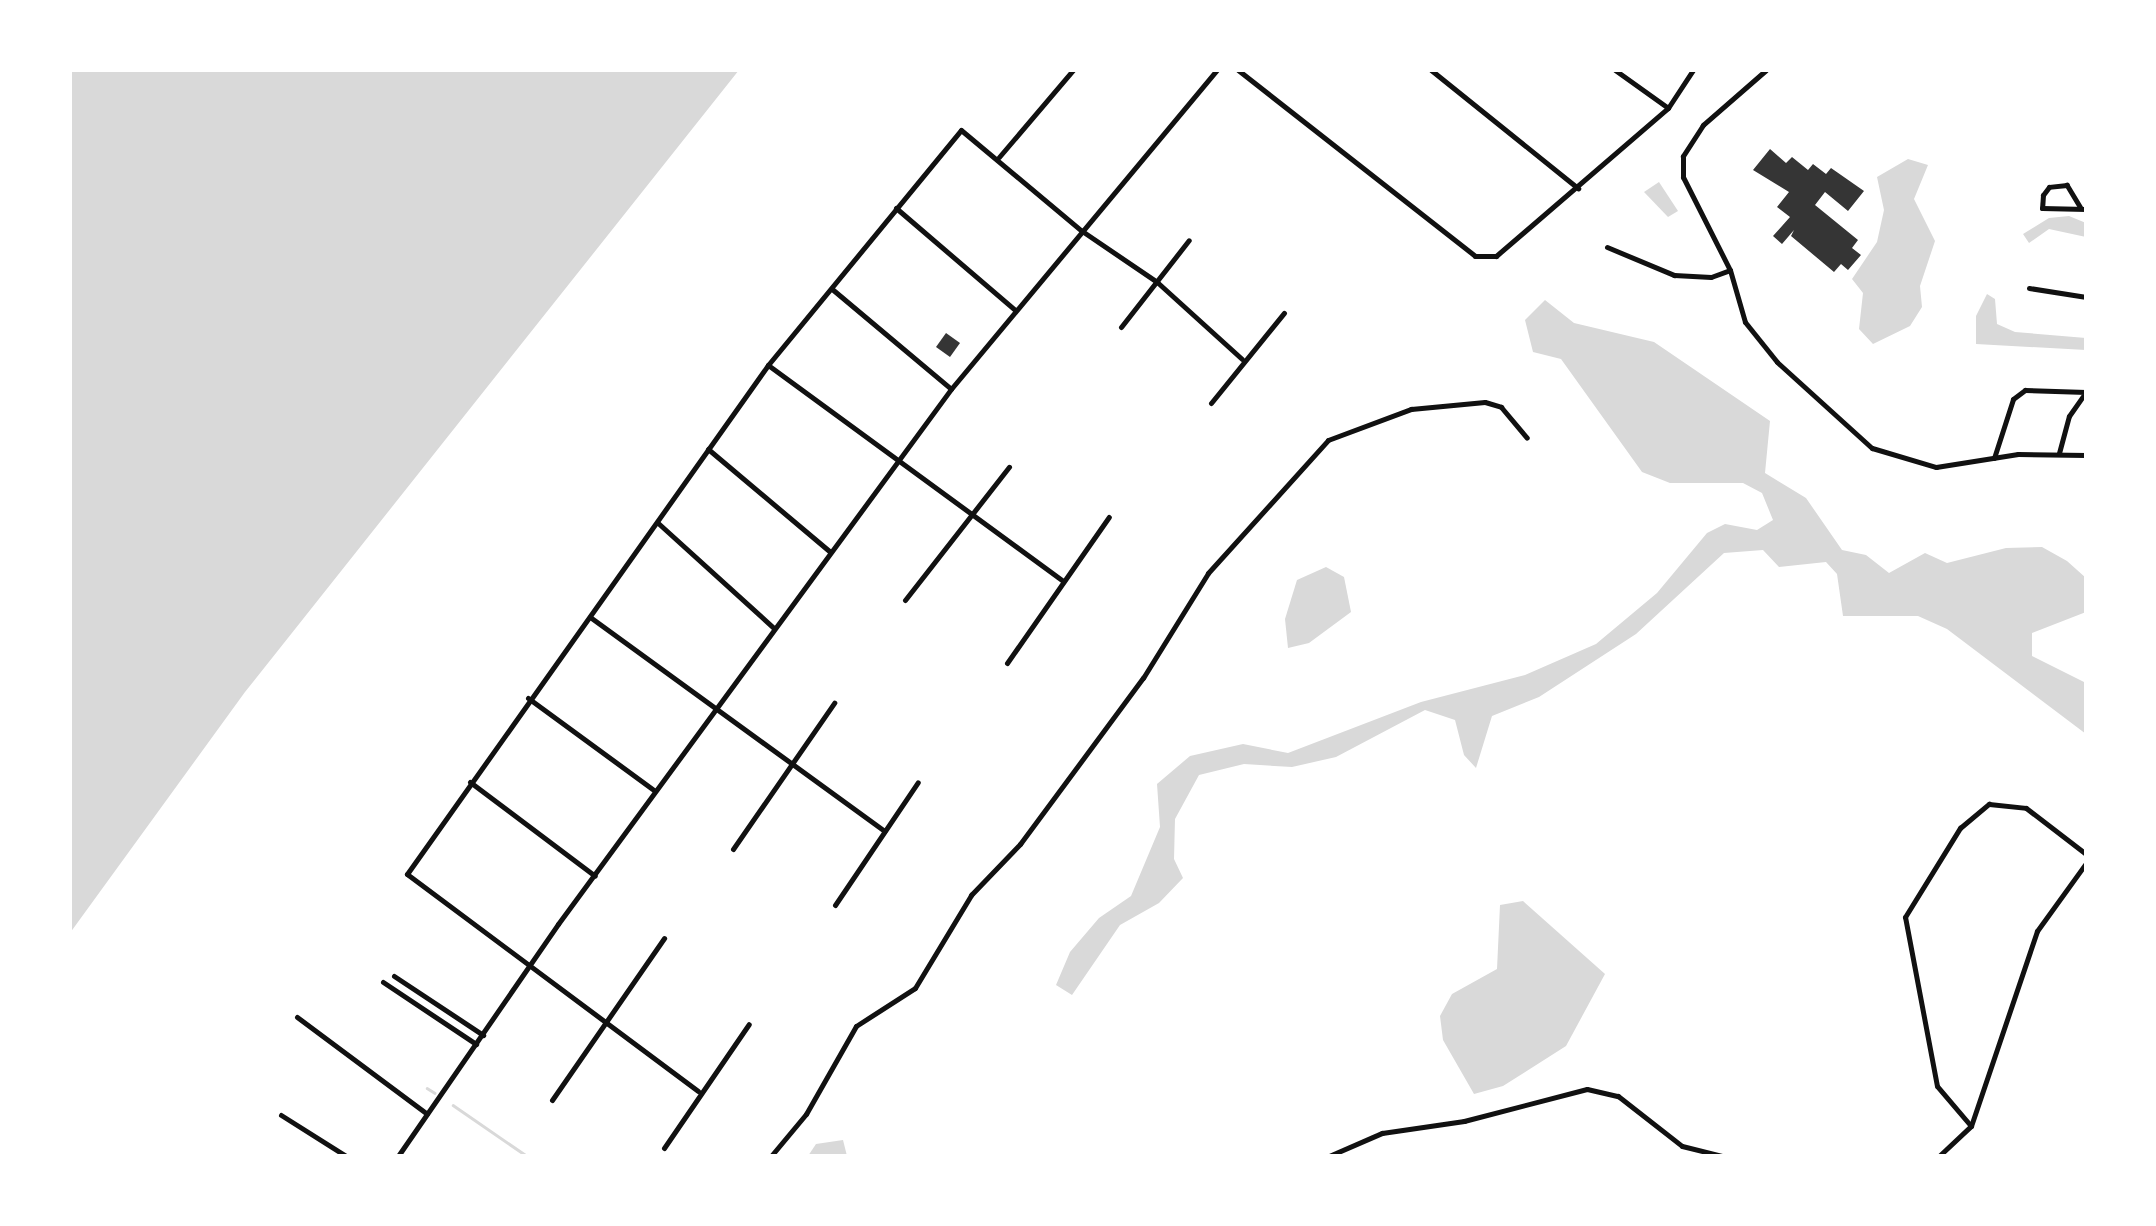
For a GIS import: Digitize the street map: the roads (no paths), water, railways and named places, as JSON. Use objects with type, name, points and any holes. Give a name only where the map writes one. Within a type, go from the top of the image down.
[{"type":"street","points":[[999,158],[1073,70]]},
{"type":"street","points":[[398,1156],[530,966],[718,712],[829,550],[902,458],[950,389],[1217,70]]},
{"type":"street","points":[[1238,70],[1475,256],[1496,256],[1578,188],[1668,108],[1693,70]]},
{"type":"street","points":[[1431,70],[1578,188]]},
{"type":"street","points":[[1615,70],[1668,108]]},
{"type":"street","points":[[1766,70],[1703,125],[1683,156],[1683,177],[1730,270],[1746,322],[1777,362],[1872,448],[1936,467],[1994,458],[2086,455]]},
{"type":"street","points":[[698,1091],[407,874],[768,364],[961,130],[999,158],[1082,232],[1157,282],[1242,359]]},
{"type":"street","points":[[2067,185],[2083,208],[2042,208],[2042,195],[2049,187],[2067,185]]},
{"type":"street","points":[[896,208],[1015,310]]},
{"type":"street","points":[[1122,327],[1189,240]]},
{"type":"street","points":[[1607,247],[1674,275],[1712,277],[1730,270]]},
{"type":"street","points":[[832,288],[950,389]]},
{"type":"street","points":[[2029,288],[2086,297]]},
{"type":"street","points":[[1211,403],[1242,359],[1284,312]]},
{"type":"street","points":[[768,364],[902,458],[1062,580]]},
{"type":"street","points":[[1994,458],[2008,410],[2025,390],[2085,395]]},
{"type":"street","points":[[2059,454],[2069,416],[2085,395]]},
{"type":"street","points":[[771,1156],[806,1114],[856,1026],[915,988],[971,895],[1020,844],[1143,678],[1208,573],[1328,440],[1410,409],[1485,402],[1501,407],[1528,438]]},
{"type":"street","points":[[708,448],[829,550]]},
{"type":"street","points":[[905,600],[1008,467]]},
{"type":"street","points":[[1007,662],[1110,518]]},
{"type":"street","points":[[658,522],[774,628]]},
{"type":"street","points":[[590,617],[885,831]]},
{"type":"street","points":[[528,698],[656,792]]},
{"type":"street","points":[[732,849],[834,703]]},
{"type":"street","points":[[470,782],[596,876]]},
{"type":"street","points":[[836,904],[918,782]]},
{"type":"street","points":[[1970,1126],[1937,1086],[1905,917],[1960,828],[1990,804],[2026,808],[2086,854]]},
{"type":"street","points":[[1939,1156],[1970,1126],[2037,931],[2086,863]]},
{"type":"street","points":[[552,1100],[664,938]]},
{"type":"street","points":[[394,976],[483,1035]]},
{"type":"street","points":[[383,982],[476,1044]]},
{"type":"street","points":[[296,1017],[427,1114]]},
{"type":"street","points":[[664,1148],[698,1091],[749,1024]]},
{"type":"street","points":[[1329,1156],[1382,1133],[1464,1122],[1587,1089],[1618,1096],[1682,1146],[1722,1156]]},
{"type":"street","points":[[281,1115],[346,1156]]},
{"type":"waterway","points":[[427,1088],[435,1093]]},
{"type":"waterway","points":[[453,1105],[527,1156]]}]
